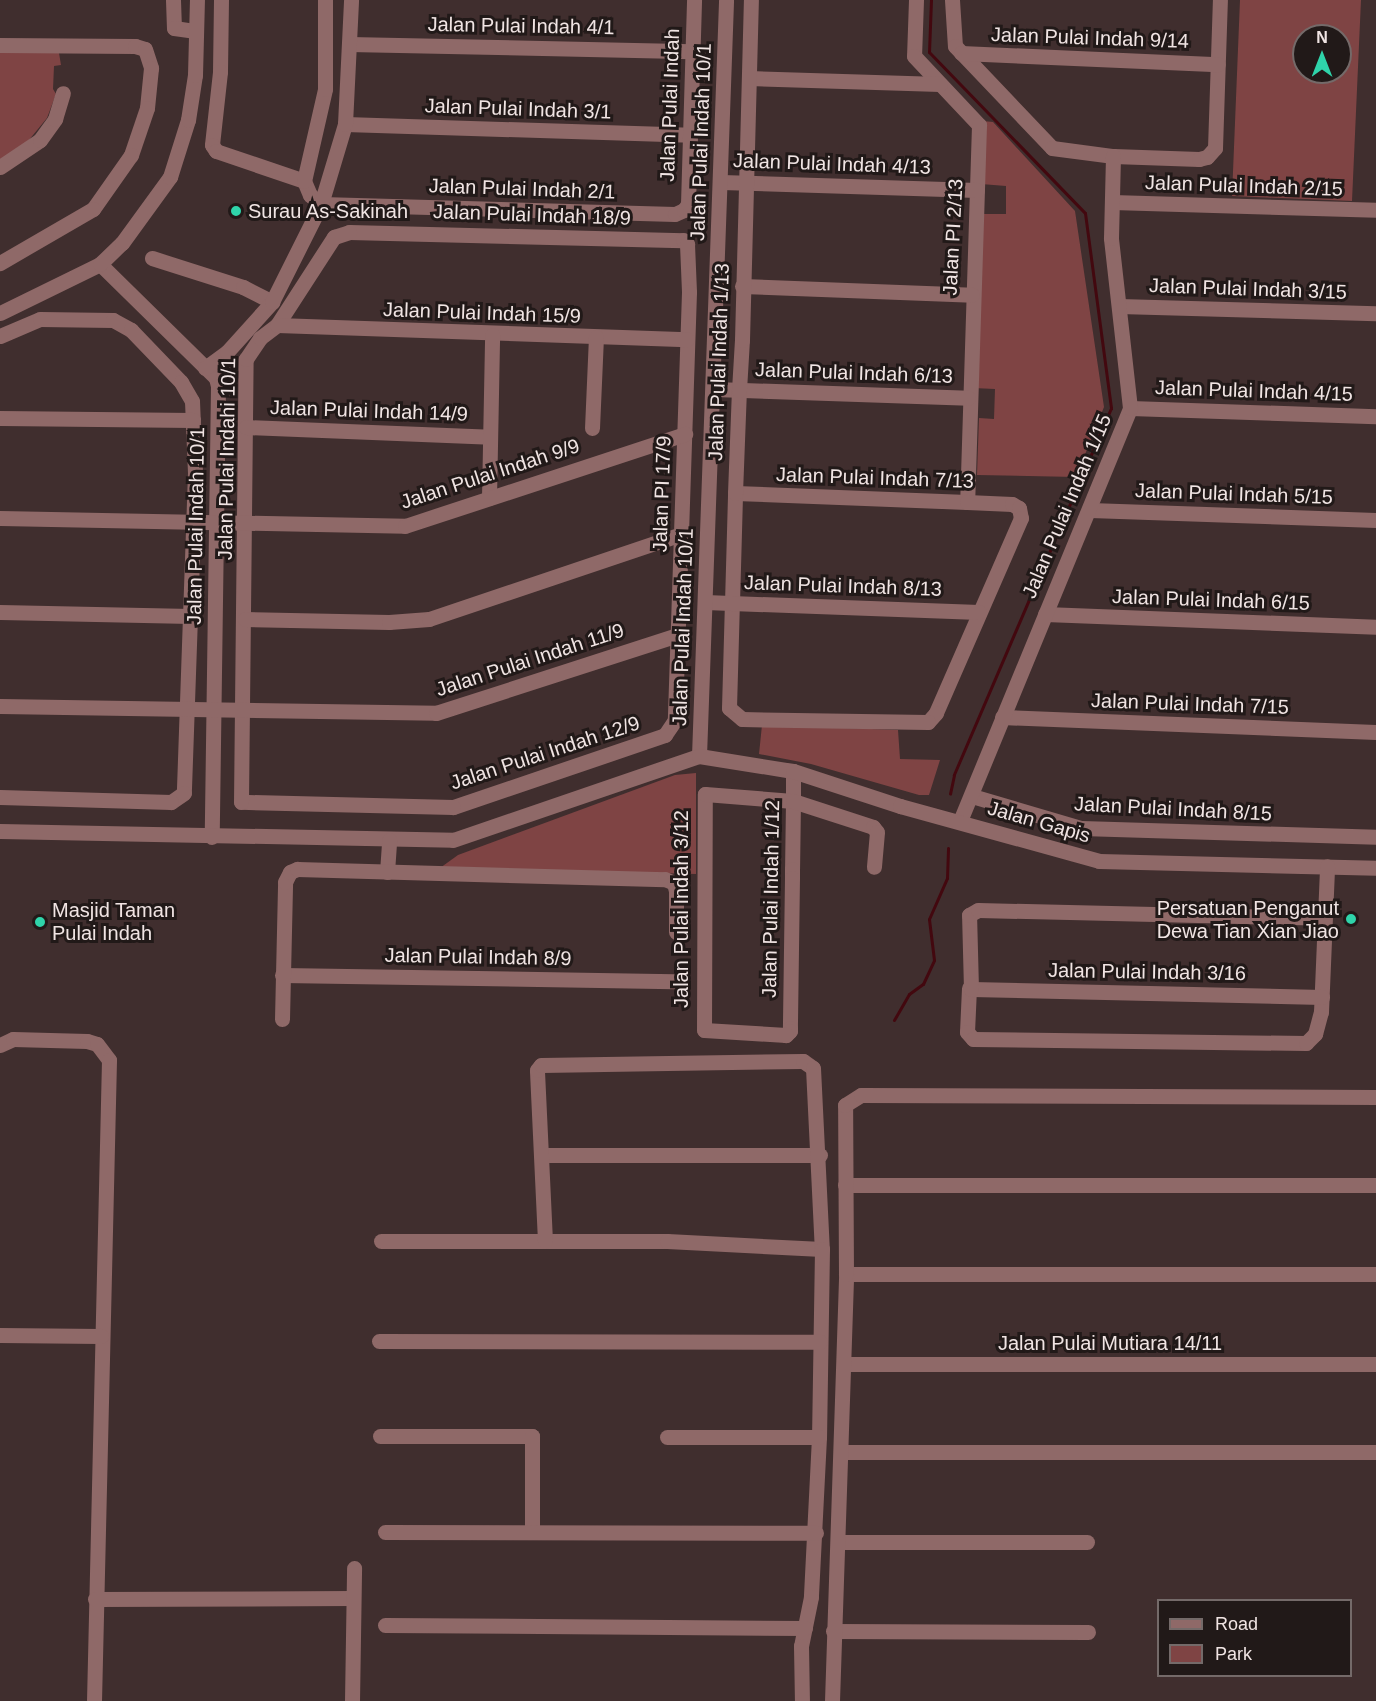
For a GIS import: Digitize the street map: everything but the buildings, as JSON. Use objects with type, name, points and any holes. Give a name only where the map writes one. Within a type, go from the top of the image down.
[{"type":"street","points":[[173,0],[174,28],[196,31]]},
{"type":"street","points":[[0,313],[100,264],[122,243],[170,177],[188,120],[197,0]]},
{"type":"street","points":[[221,0],[220,72],[212,145],[216,151],[304,181]]},
{"type":"street","points":[[321,204],[310,195],[304,181],[325,89],[325,0]]},
{"type":"street","points":[[205,368],[227,352],[272,302],[321,204],[345,124],[351,0]]},
{"type":"street","name":"Jalan Pulai Indah","points":[[684,210],[688,204],[694,0]]},
{"type":"street","name":"Jalan Pulai Indah 10/1","points":[[699,756],[715,389],[726,0]]},
{"type":"street","name":"Jalan Pulai Indah 1/13","points":[[751,0],[729,708],[742,718],[928,722],[936,713],[979,612]]},
{"type":"street","name":"Jalan PI 2/13","points":[[916,0],[914,56],[979,125],[968,398],[967,502]]},
{"type":"street","points":[[952,0],[952,37],[961,53],[1052,148],[1113,156],[1207,158],[1215,148],[1220,0]]},
{"type":"street","points":[[0,45],[106,44],[145,49],[151,68],[147,108],[131,155],[93,209],[0,263]]},
{"type":"street","name":"Jalan Pulai Indah 4/1","points":[[348,44],[692,51]]},
{"type":"street","name":"Jalan Pulai Indah 9/14","points":[[961,53],[1218,64]]},
{"type":"street","points":[[749,78],[940,84]]},
{"type":"street","points":[[0,167],[40,140],[55,119],[63,93]]},
{"type":"street","name":"Jalan Pulai Indah 3/1","points":[[345,124],[690,135]]},
{"type":"street","name":"Jalan Pulai Indah 1/15","points":[[960,821],[1090,510],[1130,408],[1111,247],[1113,156]]},
{"type":"street","name":"Jalan Pulai Indah 4/13","points":[[721,182],[977,190]]},
{"type":"street","name":"Jalan Pulai Indah 2/15","points":[[1112,202],[1376,210]]},
{"type":"street","name":"Jalan Pulai Indah 2/1","points":[[321,204],[652,214],[675,214],[684,210]]},
{"type":"street","name":"Jalan Pulai Indah 18/9","points":[[334,237],[349,232],[683,240],[689,250]]},
{"type":"street","name":"Jalan Pulai Indahi 10/1","points":[[242,711],[247,524],[246,359],[255,345],[276,325],[334,237]]},
{"type":"street","name":"Jalan PI 17/9","points":[[665,735],[675,720],[689,250]]},
{"type":"street","points":[[152,258],[243,287],[272,302]]},
{"type":"street","name":"Jalan Pulai Indah 10/1","points":[[100,264],[205,368],[218,386],[218,523],[212,837]]},
{"type":"street","points":[[742,286],[972,295]]},
{"type":"street","name":"Jalan Pulai Indah 3/15","points":[[1119,306],[1376,314]]},
{"type":"street","name":"Jalan Pulai Indah 10/1","points":[[0,336],[40,319],[113,320],[144,344],[181,382],[192,401],[195,522],[188,710],[188,783],[179,799],[171,802],[0,797]]},
{"type":"street","name":"Jalan Pulai Indah 15/9","points":[[276,325],[596,338],[687,339]]},
{"type":"street","points":[[489,498],[492,334]]},
{"type":"street","points":[[592,428],[596,338]]},
{"type":"street","name":"Jalan Pulai Indah 6/13","points":[[715,389],[968,398]]},
{"type":"street","name":"Jalan Pulai Indah 4/15","points":[[1130,408],[1376,416]]},
{"type":"street","points":[[0,418],[193,420]]},
{"type":"street","name":"Jalan Pulai Indah 14/9","points":[[246,427],[490,437]]},
{"type":"street","name":"Jalan Pulai Indah 9/9","points":[[0,518],[405,526],[685,434]]},
{"type":"street","name":"Jalan Pulai Indah 7/13","points":[[735,493],[1012,504],[1018,508],[1021,518],[979,612]]},
{"type":"street","name":"Jalan Pulai Indah 5/15","points":[[1090,510],[1376,519]]},
{"type":"street","name":"Jalan Pulai Indah 10/1","points":[[245,619],[389,622],[429,619],[681,534]]},
{"type":"street","name":"Jalan Pulai Indah 8/13","points":[[705,602],[979,612]]},
{"type":"street","name":"Jalan Pulai Indah 10/1","points":[[0,612],[191,616]]},
{"type":"street","name":"Jalan Pulai Indah 6/15","points":[[1045,614],[1376,627]]},
{"type":"street","name":"Jalan Pulai Indah 11/9","points":[[0,706],[436,713],[677,635]]},
{"type":"street","name":"Jalan Pulai Indah 12/9","points":[[242,711],[239,792],[241,802],[248,805],[453,807],[665,735]]},
{"type":"street","name":"Jalan Pulai Indah 7/15","points":[[1002,717],[1376,732]]},
{"type":"street","points":[[0,831],[453,840],[699,756]]},
{"type":"street","name":"Jalan Gapis","points":[[699,756],[793,771],[900,806],[1099,861],[1376,868]]},
{"type":"street","name":"Jalan Pulai Indah 1/12","points":[[790,1028],[793,771]]},
{"type":"street","name":"Jalan Pulai Indah 3/12","points":[[790,1028],[786,1035],[704,1030],[703,799],[711,792],[793,801]]},
{"type":"street","name":"Jalan Pulai Indah 8/15","points":[[972,796],[1081,828],[1376,837]]},
{"type":"street","points":[[793,801],[875,828],[874,867]]},
{"type":"street","points":[[387,872],[389,840]]},
{"type":"street","points":[[1324,918],[978,910],[969,915],[968,1037],[984,1040],[1306,1043],[1315,1034],[1322,997],[1327,866]]},
{"type":"street","points":[[282,1019],[285,882],[290,872],[387,872],[670,880],[676,891],[676,932]]},
{"type":"street","name":"Jalan Pulai Indah 8/9","points":[[282,975],[674,981]]},
{"type":"street","name":"Jalan Pulai Indah 3/16","points":[[970,988],[1322,997]]},
{"type":"street","points":[[0,1046],[13,1039],[87,1041],[97,1044],[109,1059],[94,1701]]},
{"type":"street","points":[[545,1241],[543,1155],[537,1070],[541,1065],[802,1061],[816,1074],[822,1249],[819,1437],[816,1533],[801,1646],[802,1701]]},
{"type":"street","points":[[832,1701],[833,1631],[840,1542],[846,1274],[843,1109],[851,1098],[861,1095],[1376,1097]]},
{"type":"street","points":[[543,1155],[820,1155]]},
{"type":"street","points":[[845,1185],[1376,1185]]},
{"type":"street","points":[[381,1241],[667,1241],[822,1249]]},
{"type":"street","points":[[846,1274],[1376,1274]]},
{"type":"street","points":[[0,1335],[101,1336]]},
{"type":"street","points":[[379,1341],[820,1342]]},
{"type":"street","name":"Jalan Pulai Mutiara 14/11","points":[[844,1364],[1376,1364]]},
{"type":"street","points":[[380,1436],[532,1436],[532,1532]]},
{"type":"street","points":[[667,1437],[819,1437]]},
{"type":"street","points":[[842,1452],[1376,1452]]},
{"type":"street","points":[[385,1532],[816,1533]]},
{"type":"street","points":[[840,1542],[1088,1542]]},
{"type":"street","points":[[352,1701],[354,1568]]},
{"type":"street","points":[[95,1599],[353,1598]]},
{"type":"street","points":[[385,1625],[805,1628]]},
{"type":"street","points":[[833,1631],[1088,1632]]},
{"type":"green space","points":[[1240,0],[1361,0],[1352,201],[1232,196]]},
{"type":"green space","points":[[0,51],[59,53],[61,65],[54,66],[53,89],[56,94],[47,118],[24,146],[0,162]]},
{"type":"green space","points":[[983,121],[993,122],[1075,211],[1104,407],[1076,477],[977,475],[979,418],[994,419],[995,389],[973,388],[979,214],[1006,214],[1006,186],[981,184]]},
{"type":"green space","points":[[762,725],[898,730],[900,759],[940,760],[929,795],[919,795],[811,764],[759,754]]},
{"type":"green space","points":[[696,773],[696,874],[440,868],[458,855],[675,775]]},
{"type":"waterway","points":[[931,0],[929,52],[1085,213],[1111,408],[954,775],[950,794]]},
{"type":"waterway","points":[[894,1020],[909,994],[923,984],[934,960],[929,919],[947,878],[948,848]]},
{"type":"place","name":"Surau As-Sakinah","points":[[236,211]]},
{"type":"place","name":"Persatuan Penganut Dewa Tian Xian Jiao","points":[[1351,919]]},
{"type":"place","name":"Masjid Taman Pulai Indah","points":[[40,922]]}]
